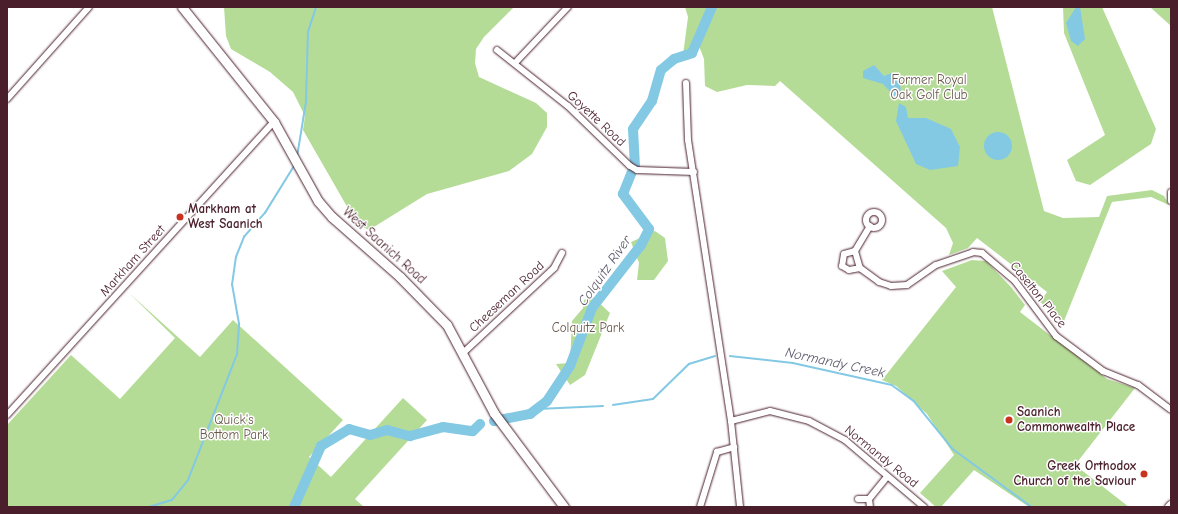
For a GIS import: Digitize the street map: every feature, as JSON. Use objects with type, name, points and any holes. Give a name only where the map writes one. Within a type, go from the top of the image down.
[{"type":"main road","name":"West Saanich Road","points":[[182,7],[274,122],[318,201],[428,303],[463,353],[494,413],[564,507]]},
{"type":"street","points":[[7,99],[89,7]]},
{"type":"street","points":[[514,63],[568,7]]},
{"type":"street","name":"Goyette Road","points":[[497,50],[568,106],[630,166],[637,170],[694,172]]},
{"type":"street","points":[[686,83],[694,172],[731,421],[740,507]]},
{"type":"street","name":"Markham Street","points":[[7,415],[274,122]]},
{"type":"street","points":[[1171,192],[1171,201]]},
{"type":"street","name":"Caselton Place","points":[[870,226],[855,251],[844,254],[842,266],[849,270],[860,268],[879,282],[899,287],[936,265],[972,252],[982,253],[1015,281],[1056,336],[1103,371],[1138,385],[1171,410]]},
{"type":"street","points":[[855,251],[860,268]]},
{"type":"street","name":"Cheeseman Road","points":[[463,353],[554,268],[562,252]]},
{"type":"street","name":"Normandy Road","points":[[731,421],[770,411],[800,417],[845,440],[924,507]]},
{"type":"street","points":[[700,507],[717,452],[734,447]]},
{"type":"street","points":[[870,507],[869,499],[887,477]]},
{"type":"street","points":[[858,499],[869,499]]},
{"type":"green space","points":[[224,7],[514,7],[484,37],[476,49],[475,63],[479,77],[536,103],[547,113],[547,127],[532,154],[509,171],[427,194],[369,230],[357,224],[303,130],[305,116],[293,92],[270,72],[231,49],[226,36]]},
{"type":"green space","name":"Former Royal Oak Golf Club","points":[[685,7],[992,7],[1044,211],[1063,218],[1099,217],[1107,196],[1152,190],[1164,196],[1169,205],[1151,197],[1112,202],[1064,321],[1040,302],[1047,292],[977,238],[968,248],[949,255],[953,243],[946,228],[780,81],[775,86],[747,85],[717,92],[705,86],[704,59],[699,46],[694,52],[683,55],[688,17]]},
{"type":"green space","points":[[1063,7],[1102,7],[1156,129],[1151,144],[1090,185],[1076,181],[1067,160],[1105,135],[1064,33]]},
{"type":"green space","points":[[1150,7],[1171,7],[1171,26]]},
{"type":"green space","points":[[655,231],[665,238],[668,261],[654,280],[637,280],[639,263],[631,242]]},
{"type":"green space","points":[[972,260],[986,261],[1011,287],[1025,305],[1020,312],[1107,379],[1135,388],[1075,465],[1129,507],[1029,507],[974,470],[941,507],[936,507],[920,493],[954,455],[927,414],[896,386],[882,380],[956,287],[942,271]]},
{"type":"green space","name":"Quick's Bottom Park","points":[[128,292],[200,357],[233,320],[343,420],[309,457],[331,477],[403,398],[427,420],[355,499],[364,507],[7,507],[7,425],[71,355],[120,399],[175,338]]},
{"type":"green space","name":"Colquitz Park","points":[[592,296],[610,313],[585,375],[570,385],[556,364],[570,363],[572,321],[583,308],[584,300]]},
{"type":"water","points":[[1076,7],[1080,7],[1085,39],[1078,46],[1071,41],[1066,23]]},
{"type":"water","points":[[874,65],[884,76],[891,73],[899,77],[902,99],[896,98],[883,84],[863,78],[863,71]]},
{"type":"water","points":[[899,103],[906,107],[908,118],[926,118],[951,129],[960,147],[958,166],[930,170],[916,164],[896,121]]},
{"type":"water","points":[[998,132],[1008,136],[1012,146],[1008,156],[998,160],[988,156],[984,146],[988,136]]},
{"type":"waterway","points":[[297,157],[306,102],[308,32],[316,7]]},
{"type":"waterway","name":"Colquitz River","points":[[635,167],[633,129],[652,101],[661,70],[674,59],[692,53],[712,7]]},
{"type":"waterway","points":[[149,507],[172,500],[188,480],[237,354],[239,324],[232,285],[236,257],[244,237],[265,213],[294,166]]},
{"type":"waterway","name":"Colquitz River","points":[[494,421],[530,414],[547,401],[570,366],[592,308],[641,245],[649,229],[623,194],[632,172]]},
{"type":"waterway","name":"Normandy Creek","points":[[613,405],[653,399],[689,364],[715,356]]},
{"type":"waterway","name":"Normandy Creek","points":[[730,356],[793,363],[892,385],[914,401],[953,449],[1032,507]]},
{"type":"waterway","name":"Normandy Creek","points":[[538,409],[603,406]]},
{"type":"waterway","name":"Colquitz River","points":[[294,507],[321,446],[349,429],[370,435],[387,430],[410,436],[443,427],[473,431],[480,424]]},
{"type":"place","name":"Markham at West Saanich","points":[[180,217]]},
{"type":"place","name":"Saanich Commonwealth Place","points":[[1009,420]]},
{"type":"place","name":"Greek Orthodox Church of the Saviour","points":[[1144,474]]}]
